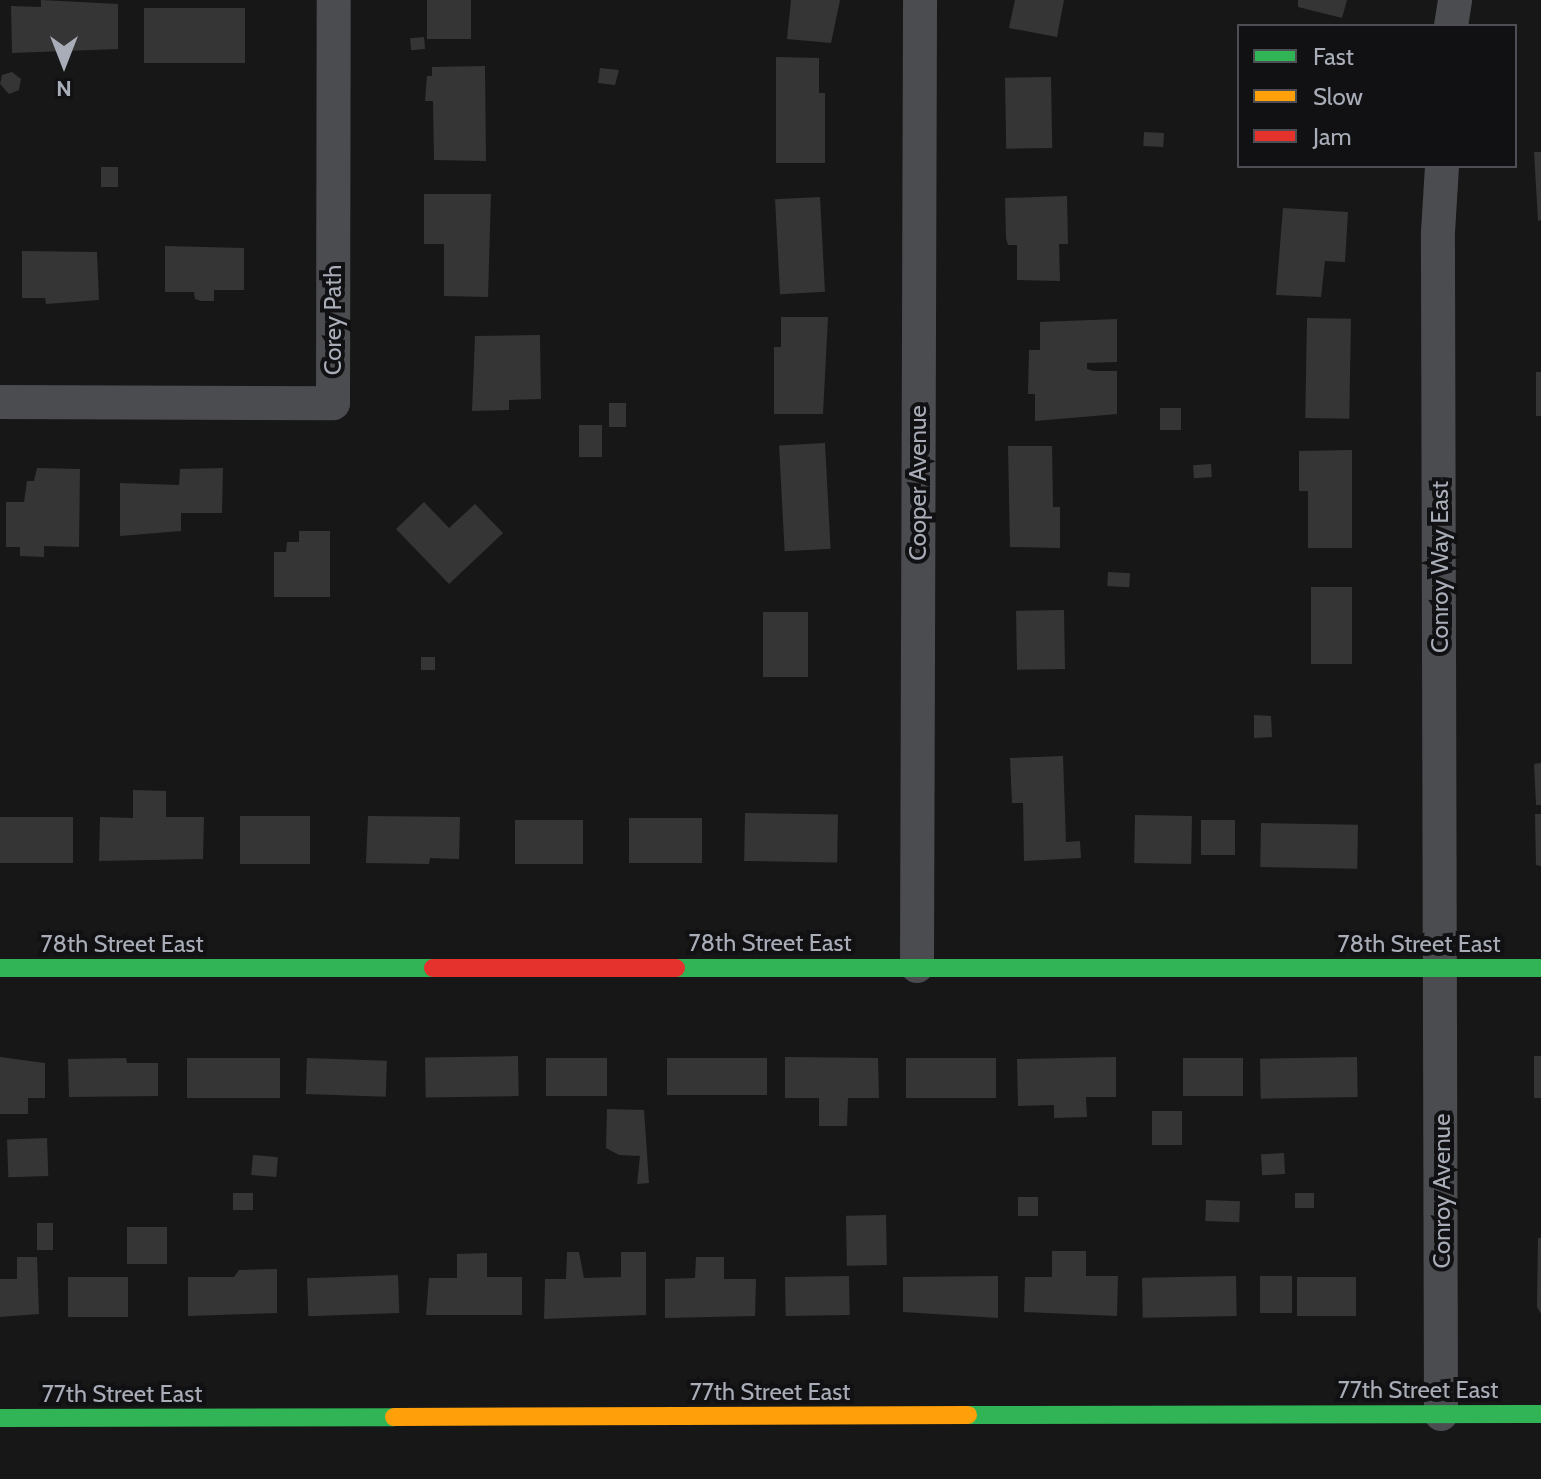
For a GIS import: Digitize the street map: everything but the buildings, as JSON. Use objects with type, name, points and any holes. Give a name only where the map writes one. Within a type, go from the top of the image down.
[{"type":"street","name":"Corey Path","points":[[0,402],[333,403],[334,0]]},
{"type":"street","name":"Cooper Avenue","points":[[917,966],[920,0]]},
{"type":"street","points":[[1451,24],[1455,0]]},
{"type":"street","name":"Conroy Way East","points":[[1442,168],[1438,247],[1442,969]]},
{"type":"street","name":"78th Street East","points":[[0,968],[1541,968]]},
{"type":"street","name":"Conroy Avenue","points":[[1441,1414],[1442,969]]},
{"type":"street","name":"77th Street East","points":[[0,1418],[1541,1414]]},
{"type":"traffic: fast","points":[[0,968],[433,968]]},
{"type":"traffic: fast","points":[[676,968],[1541,968]]},
{"type":"traffic: fast","points":[[968,1415],[1541,1414]]},
{"type":"traffic: fast","points":[[0,1418],[394,1417]]},
{"type":"traffic: slow","points":[[394,1417],[968,1415]]},
{"type":"traffic: jam","points":[[433,968],[676,968]]}]
